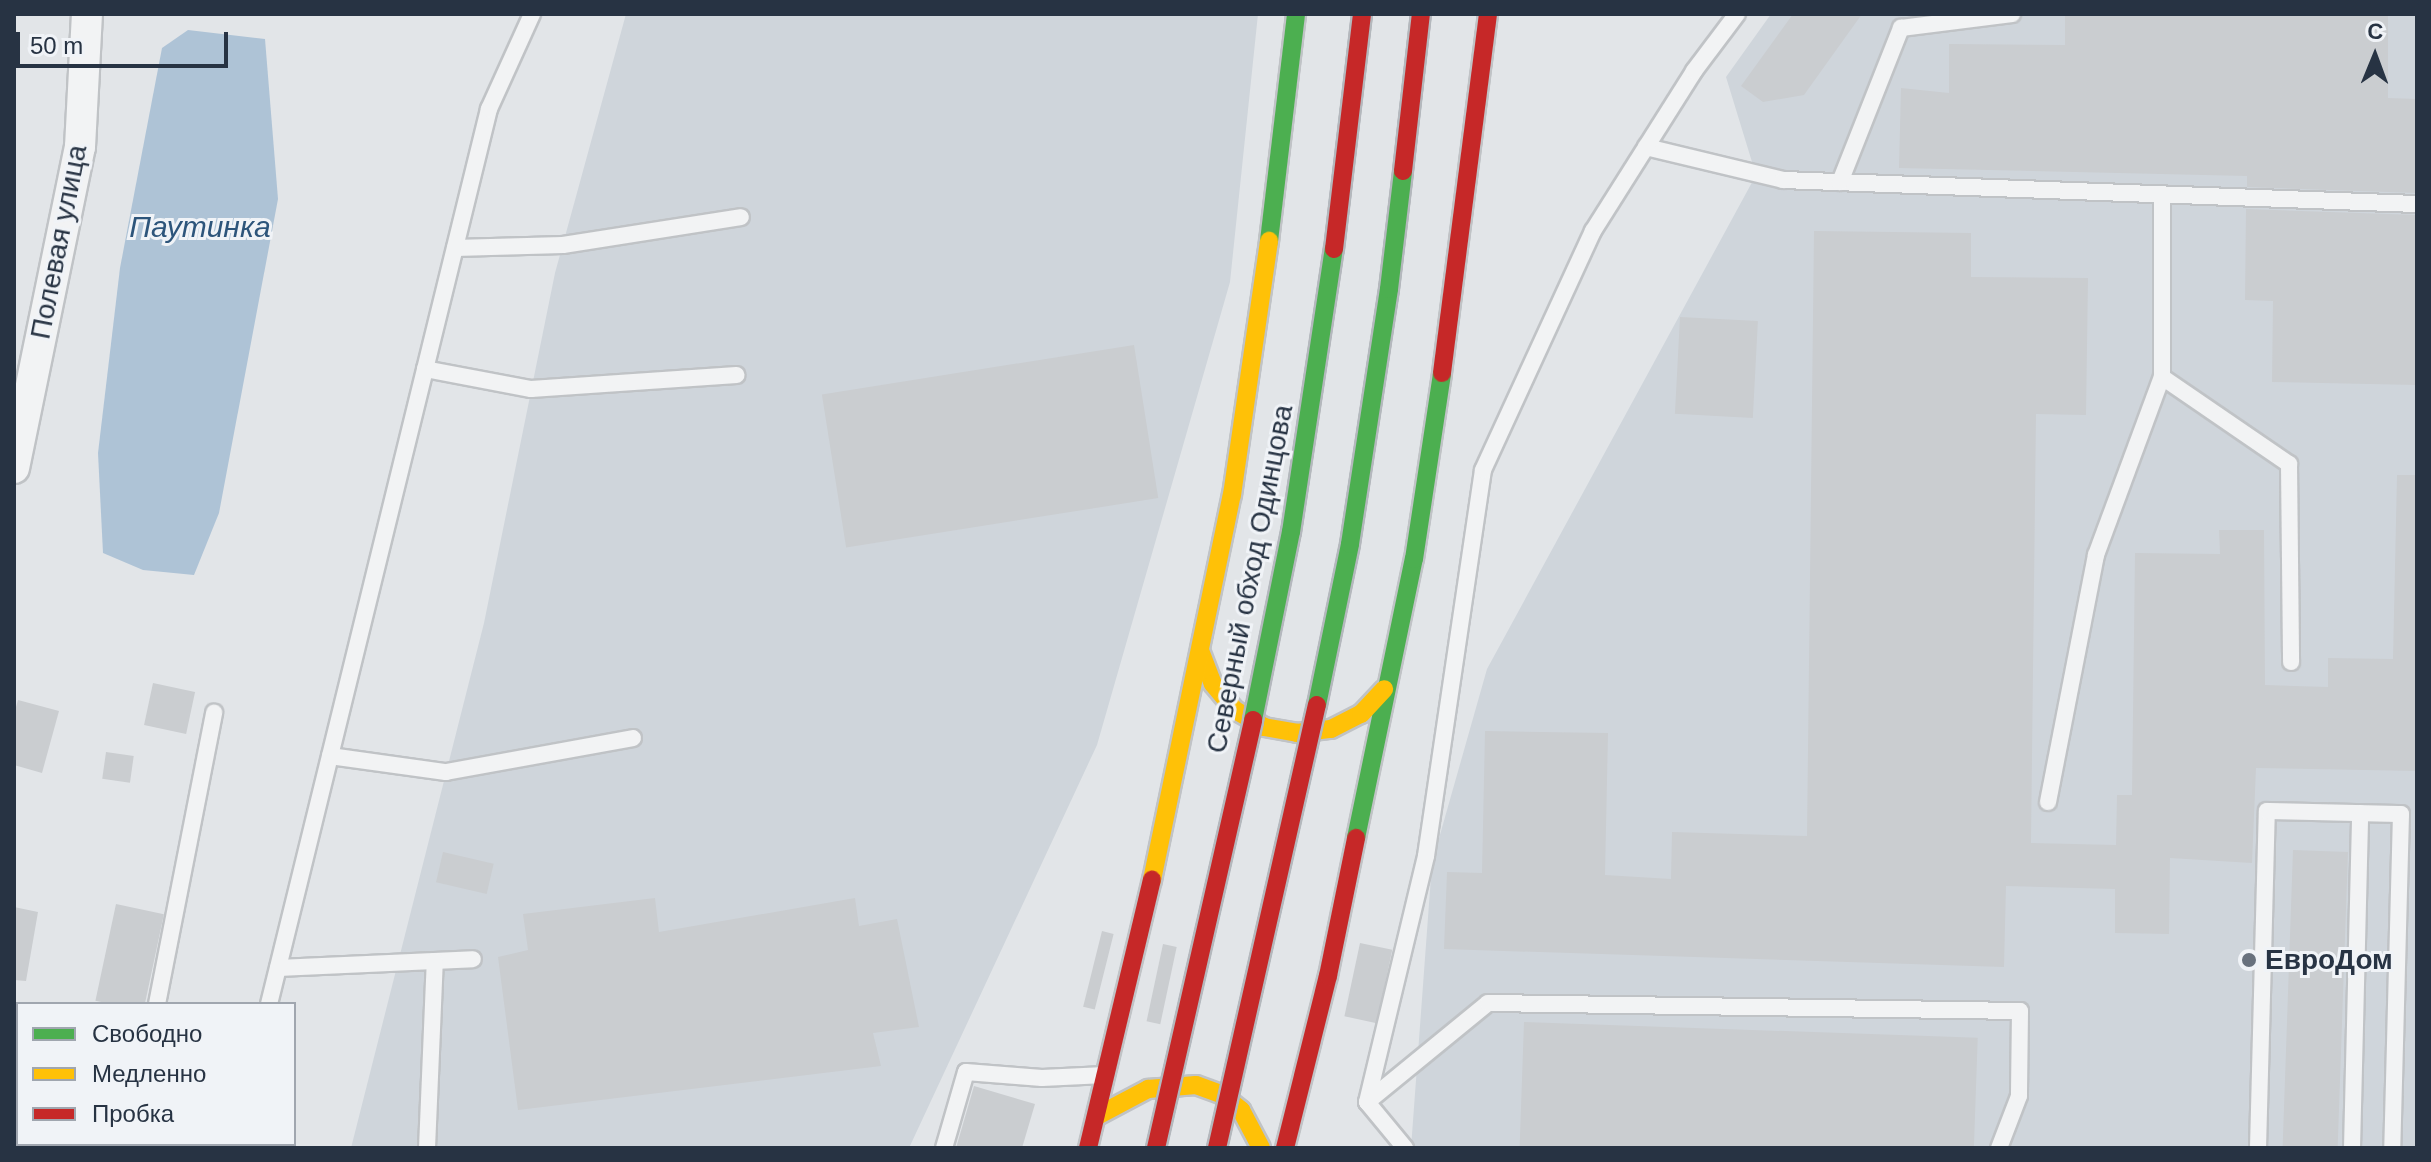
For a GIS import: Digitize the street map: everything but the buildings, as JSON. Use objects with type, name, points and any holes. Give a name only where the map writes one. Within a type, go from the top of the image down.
[{"type":"main road","points":[[1088,1148],[1201,653],[1232,495],[1265,272],[1296,14]]},
{"type":"main road","name":"Северный обход Одинцова","points":[[1156,1148],[1236,803],[1291,532],[1330,281],[1362,14]]},
{"type":"main road","points":[[1217,1148],[1297,801],[1350,544],[1389,289],[1421,14]]},
{"type":"main road","points":[[1285,1148],[1328,976],[1384,689],[1414,559],[1440,397],[1488,14]]},
{"type":"main road","points":[[1201,653],[1213,684],[1235,710],[1264,727],[1297,733],[1331,729],[1361,714],[1384,689]]},
{"type":"main road","points":[[1097,1116],[1148,1089],[1163,1085],[1196,1085],[1221,1094],[1241,1110],[1261,1148]]},
{"type":"street","name":"Полевая улица","points":[[14,468],[80,147],[87,14]]},
{"type":"lane","points":[[270,1002],[489,109],[532,14]]},
{"type":"lane","points":[[1367,1102],[1426,856],[1483,470],[1593,231],[1694,71],[1737,14]]},
{"type":"lane","points":[[1840,182],[1901,28],[2012,14]]},
{"type":"lane","points":[[1646,147],[1783,180],[2417,204]]},
{"type":"lane","points":[[2048,802],[2096,555],[2162,377],[2162,194]]},
{"type":"lane","points":[[455,248],[563,245],[741,217]]},
{"type":"lane","points":[[425,369],[531,389],[737,375]]},
{"type":"lane","points":[[2162,377],[2289,464],[2291,662]]},
{"type":"lane","points":[[157,1002],[214,713]]},
{"type":"lane","points":[[330,756],[446,772],[633,738]]},
{"type":"lane","points":[[2258,1148],[2267,811],[2401,814],[2392,1148]]},
{"type":"lane","points":[[2352,1148],[2360,813]]},
{"type":"lane","points":[[278,968],[473,959]]},
{"type":"lane","points":[[427,1148],[435,961]]},
{"type":"lane","points":[[1367,1102],[1488,1003],[2020,1011],[2019,1096],[1999,1148]]},
{"type":"lane","points":[[944,1148],[966,1072],[1042,1078],[1107,1075]]},
{"type":"lane","points":[[1367,1102],[1405,1148]]},
{"type":"shaded area","points":[[626,14],[1258,14],[1230,282],[1097,745],[909,1148],[351,1148],[484,623],[555,273]]},
{"type":"shaded area","points":[[1771,14],[2417,14],[2417,1148],[1411,1148],[1432,863],[1487,669],[1756,175],[1726,77]]},
{"type":"water","name":"Паутинка","points":[[188,30],[265,39],[278,199],[219,513],[194,575],[143,570],[103,553],[98,453],[120,268],[162,48]]},
{"type":"traffic: fast","points":[[1269,241],[1296,14]]},
{"type":"traffic: fast","points":[[1317,705],[1350,544],[1389,289],[1403,171]]},
{"type":"traffic: fast","points":[[1253,720],[1291,532],[1334,249]]},
{"type":"traffic: fast","points":[[1356,838],[1414,559],[1442,373]]},
{"type":"traffic: slow","points":[[1152,880],[1232,495],[1269,241]]},
{"type":"traffic: slow","points":[[1201,653],[1213,684],[1235,710],[1264,727],[1297,733],[1331,729],[1361,714],[1384,689]]},
{"type":"traffic: slow","points":[[1097,1116],[1148,1089],[1196,1085],[1221,1094],[1241,1110],[1261,1148]]},
{"type":"traffic: jam","points":[[1334,249],[1362,14]]},
{"type":"traffic: jam","points":[[1403,171],[1421,14]]},
{"type":"traffic: jam","points":[[1442,373],[1488,14]]},
{"type":"traffic: jam","points":[[1217,1148],[1317,705]]},
{"type":"traffic: jam","points":[[1156,1148],[1253,720]]},
{"type":"traffic: jam","points":[[1285,1148],[1328,976],[1356,838]]},
{"type":"traffic: jam","points":[[1088,1148],[1152,880]]},
{"type":"place","name":"ЕвроДом","points":[[2249,960]]}]
